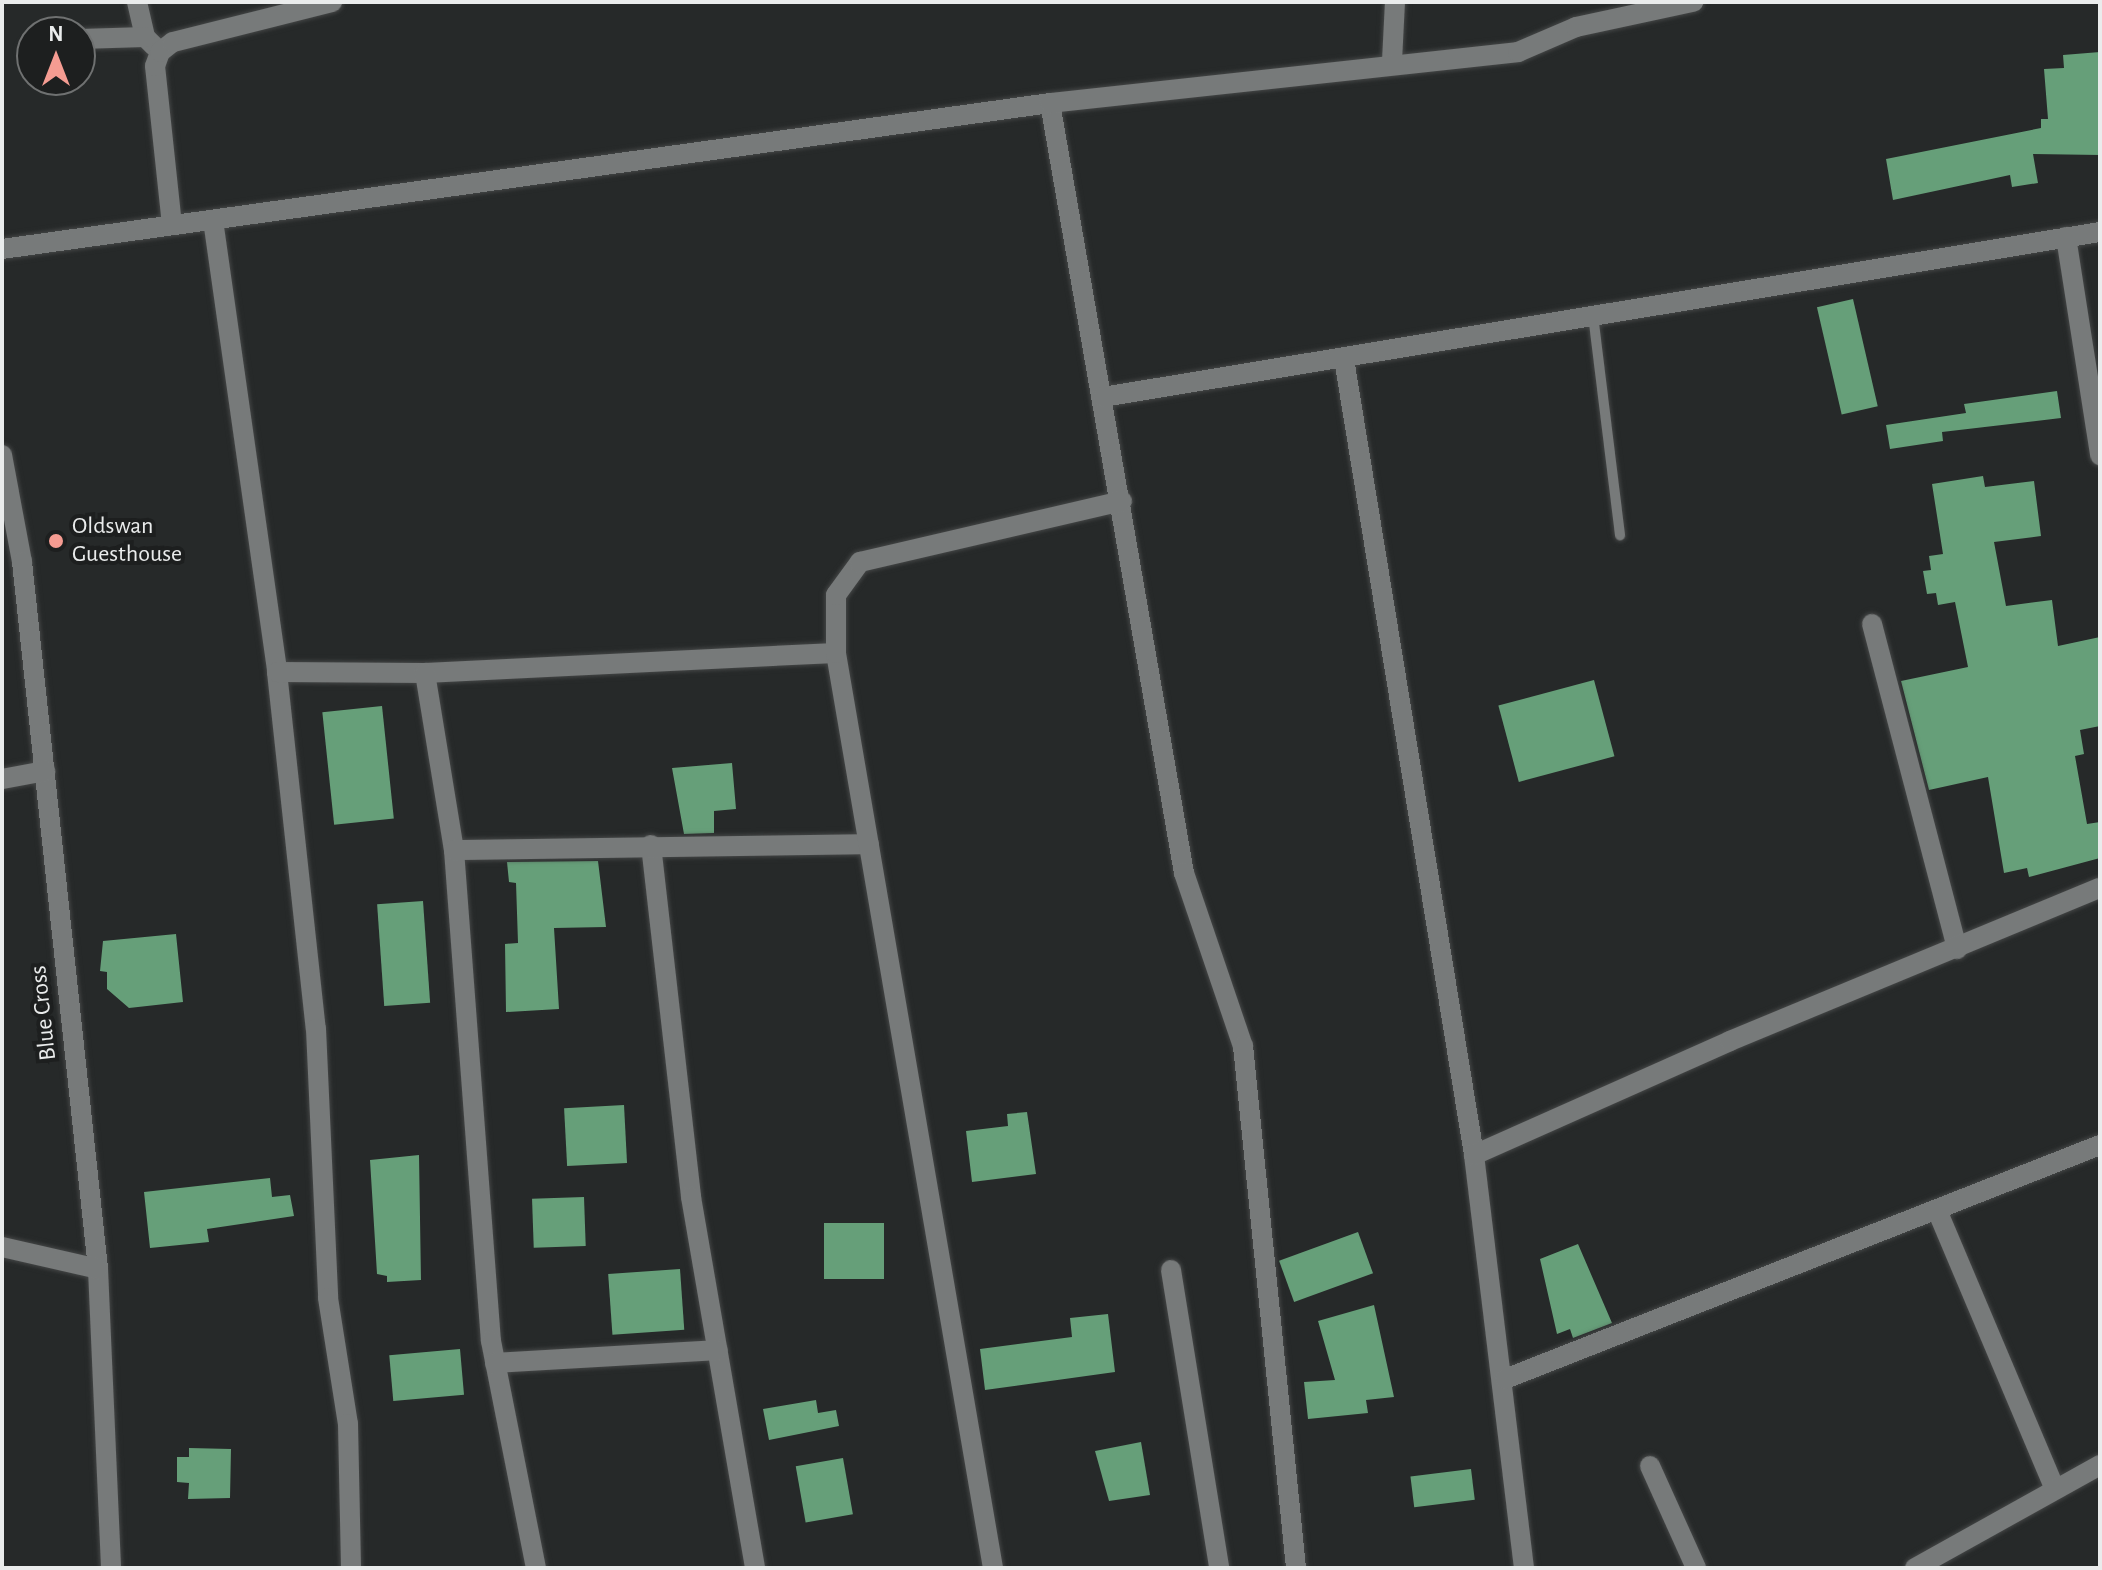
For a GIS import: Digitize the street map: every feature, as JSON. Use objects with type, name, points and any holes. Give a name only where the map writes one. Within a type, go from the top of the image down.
[{"type":"street","points":[[137,2],[145,37],[160,52]]},
{"type":"street","points":[[172,225],[155,66],[160,52],[173,42],[332,2]]},
{"type":"street","points":[[1392,61],[1395,2]]},
{"type":"street","points":[[2,249],[1050,103],[1392,61],[1518,52],[1576,27],[1693,2]]},
{"type":"street","points":[[96,39],[145,37]]},
{"type":"street","points":[[1050,103],[1122,501],[1184,873],[1245,1059],[1285,1510],[1296,1568]]},
{"type":"street","points":[[213,220],[277,672],[316,1029],[328,1298],[348,1424],[351,1568]]},
{"type":"street","points":[[1103,397],[2100,232]]},
{"type":"street","points":[[2066,237],[2100,455]]},
{"type":"street","points":[[1344,359],[1474,1155],[1505,1379],[1524,1568]]},
{"type":"street","name":"Blue Cross","points":[[2,455],[12,563],[45,771],[98,1269],[111,1568]]},
{"type":"street","points":[[993,1568],[836,653],[836,595],[860,562],[1122,501]]},
{"type":"street","points":[[1872,624],[1957,949]]},
{"type":"street","points":[[277,672],[425,673],[836,653]]},
{"type":"street","points":[[425,673],[454,850],[495,1363],[536,1568]]},
{"type":"street","points":[[2,779],[45,771]]},
{"type":"street","points":[[454,850],[869,844]]},
{"type":"street","points":[[651,845],[691,1197],[755,1568]]},
{"type":"street","points":[[1474,1155],[2100,888]]},
{"type":"street","points":[[1505,1379],[2100,1145]]},
{"type":"street","points":[[1937,1210],[2054,1487]]},
{"type":"street","points":[[2,1247],[98,1269]]},
{"type":"street","points":[[1171,1270],[1219,1568]]},
{"type":"street","points":[[495,1363],[718,1350]]},
{"type":"street","points":[[1915,1568],[2054,1487],[2100,1465]]},
{"type":"street","points":[[1650,1466],[1696,1568]]},
{"type":"lane","points":[[1593,315],[1620,535]]},
{"type":"building","points":[[2100,52],[2100,155],[2033,154],[2038,183],[2012,187],[2010,175],[1893,200],[1886,159],[2041,128],[2041,119],[2048,119],[2044,69],[2064,68],[2063,55]]},
{"type":"building","points":[[1853,299],[1878,406],[1842,415],[1817,307]]},
{"type":"building","points":[[2057,391],[2061,418],[1942,432],[1943,441],[1890,449],[1886,425],[1966,413],[1964,404]]},
{"type":"building","points":[[1983,476],[1985,487],[2034,481],[2041,536],[1994,542],[2006,606],[2052,600],[2058,646],[2100,637],[2100,726],[2080,730],[2084,754],[2075,756],[2087,824],[2100,822],[2100,858],[2029,877],[2027,868],[2004,873],[1988,777],[1929,790],[1901,681],[1968,667],[1955,602],[1938,605],[1936,593],[1927,594],[1923,571],[1931,570],[1929,556],[1943,554],[1932,484]]},
{"type":"building","points":[[1594,680],[1614,756],[1519,782],[1498,706]]},
{"type":"building","points":[[382,706],[394,818],[334,825],[322,712]]},
{"type":"building","points":[[732,763],[736,809],[714,811],[714,833],[684,834],[672,768]]},
{"type":"building","points":[[598,861],[606,927],[554,928],[559,1009],[506,1012],[505,944],[518,943],[516,883],[509,882],[507,862]]},
{"type":"building","points":[[423,901],[430,1003],[384,1006],[377,904]]},
{"type":"building","points":[[176,934],[183,1002],[129,1008],[107,989],[107,972],[100,971],[103,941]]},
{"type":"building","points":[[624,1105],[627,1163],[567,1166],[564,1108]]},
{"type":"building","points":[[1027,1112],[1036,1174],[972,1182],[966,1131],[1008,1126],[1007,1114]]},
{"type":"building","points":[[419,1155],[421,1280],[387,1282],[387,1276],[377,1274],[370,1160]]},
{"type":"building","points":[[270,1178],[272,1197],[290,1195],[294,1216],[207,1229],[209,1242],[150,1248],[144,1192]]},
{"type":"building","points":[[584,1197],[586,1246],[534,1248],[532,1199]]},
{"type":"building","points":[[824,1223],[884,1223],[884,1279],[824,1279]]},
{"type":"building","points":[[1358,1232],[1373,1273],[1294,1302],[1279,1261]]},
{"type":"building","points":[[1578,1244],[1612,1323],[1573,1338],[1570,1329],[1557,1334],[1540,1259]]},
{"type":"building","points":[[680,1269],[684,1330],[612,1335],[608,1274]]},
{"type":"building","points":[[1374,1305],[1394,1397],[1366,1400],[1368,1413],[1308,1419],[1304,1382],[1335,1380],[1318,1321]]},
{"type":"building","points":[[1108,1314],[1115,1372],[985,1390],[980,1349],[1072,1337],[1070,1318]]},
{"type":"building","points":[[460,1349],[464,1395],[393,1401],[389,1355]]},
{"type":"building","points":[[816,1400],[818,1413],[836,1410],[839,1426],[769,1440],[763,1409]]},
{"type":"building","points":[[1141,1442],[1150,1495],[1109,1501],[1095,1451]]},
{"type":"building","points":[[189,1448],[231,1449],[230,1498],[188,1499],[189,1483],[177,1482],[177,1457],[189,1457]]},
{"type":"building","points":[[843,1458],[853,1514],[806,1522],[796,1466]]},
{"type":"building","points":[[1471,1469],[1475,1500],[1414,1507],[1410,1476]]},
{"type":"place","name":"Oldswan Guesthouse","points":[[56,541]]}]
